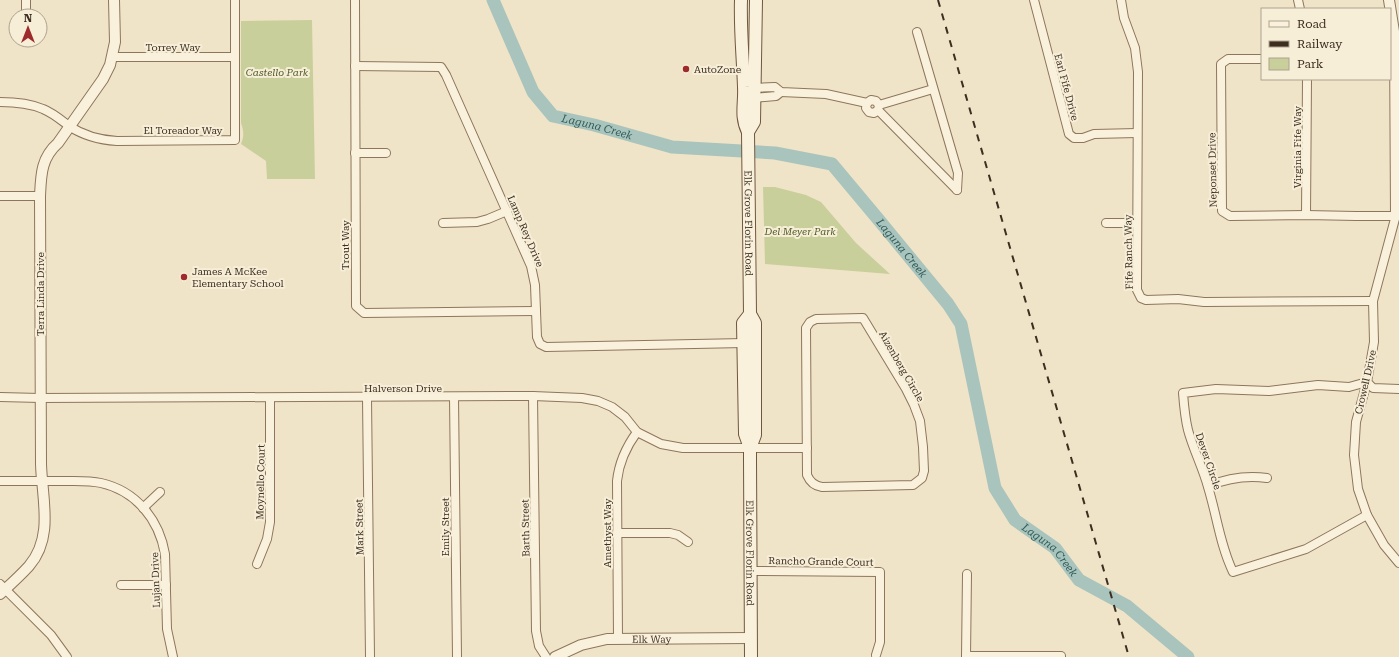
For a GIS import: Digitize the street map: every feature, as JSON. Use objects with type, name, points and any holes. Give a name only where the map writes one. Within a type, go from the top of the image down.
[{"type":"main road","name":"Elk Grove Florin Road","points":[[741,0],[744,88],[743,122],[748,132],[750,314],[755,322],[756,434],[750,448]]},
{"type":"main road","name":"Elk Grove Florin Road","points":[[748,132],[754,122],[756,0]]},
{"type":"main road","points":[[742,62],[747,67],[748,71],[748,96],[754,93]]},
{"type":"main road","name":"Elk Grove Florin Road","points":[[750,314],[743,323],[744,434],[750,448],[751,657]]},
{"type":"street","name":"Terra Linda Drive","points":[[2,589],[30,565],[42,544],[44,536],[45,519],[41,464],[40,398],[40,196],[42,172],[49,151],[58,143],[107,72],[113,57],[114,0]]},
{"type":"street","name":"El Toreador Way","points":[[0,102],[35,106],[51,113],[84,135],[109,141],[235,140],[235,0]]},
{"type":"street","name":"Trout Way","points":[[355,0],[356,306],[364,313],[536,311]]},
{"type":"street","name":"Earl Fife Drive","points":[[1034,0],[1069,134],[1074,138],[1083,138],[1094,134],[1137,133]]},
{"type":"street","name":"Fife Ranch Way","points":[[1121,0],[1124,18],[1135,48],[1138,72],[1137,290],[1141,298],[1146,300],[1178,299],[1204,302],[1373,301]]},
{"type":"street","name":"Crowell Drive","points":[[1391,13],[1395,38],[1398,215],[1373,301],[1374,342],[1367,382],[1356,422],[1354,455],[1358,489],[1367,515],[1384,545],[1399,563]]},
{"type":"street","points":[[754,93],[776,96],[781,92],[826,94],[867,103],[874,100],[876,101],[878,108],[957,190],[958,173],[917,32]]},
{"type":"street","name":"Torrey Way","points":[[113,57],[234,57]]},
{"type":"street","name":"Neponset Drive","points":[[1261,59],[1228,58],[1221,64],[1222,211],[1230,216],[1398,215]]},
{"type":"street","name":"Lamp Rey Drive","points":[[355,66],[440,67],[446,75],[533,273],[537,337],[540,344],[546,347],[744,343]]},
{"type":"street","name":"Virginia Fife Way","points":[[1306,215],[1307,80]]},
{"type":"street","points":[[878,108],[933,89]]},
{"type":"street","points":[[355,153],[386,153]]},
{"type":"street","points":[[0,196],[40,196]]},
{"type":"street","points":[[443,223],[477,222],[507,211]]},
{"type":"street","points":[[1106,223],[1137,223]]},
{"type":"street","name":"Aizenberg Circle","points":[[863,318],[914,405],[920,426],[923,447],[924,471],[922,478],[917,484],[909,486],[818,486],[811,483],[807,475],[807,448],[806,333],[808,326],[813,320],[816,319],[863,318]]},
{"type":"street","points":[[1367,382],[1373,388],[1399,388]]},
{"type":"street","name":"Dever Circle","points":[[1367,382],[1349,387],[1318,385],[1269,391],[1216,389],[1183,393],[1188,431],[1208,486],[1222,545],[1233,572],[1291,555],[1306,549],[1367,515]]},
{"type":"street","name":"Halverson Drive","points":[[0,397],[367,398],[533,396],[582,398],[598,401],[612,407],[625,417],[637,432],[661,444],[677,448],[750,448]]},
{"type":"street","name":"Barth Street","points":[[533,396],[536,631],[539,646],[546,657]]},
{"type":"street","name":"Emily Street","points":[[454,397],[457,657]]},
{"type":"street","name":"Moynello Court","points":[[258,564],[267,539],[270,522],[270,398]]},
{"type":"street","name":"Mark Street","points":[[367,398],[370,657]]},
{"type":"street","name":"Amethyst Way","points":[[618,639],[618,474],[625,452],[637,432]]},
{"type":"street","points":[[750,448],[807,448]]},
{"type":"street","points":[[1208,486],[1224,480],[1240,477],[1267,478]]},
{"type":"street","name":"Lujan Drive","points":[[0,481],[83,481],[104,484],[124,492],[143,508],[154,521],[161,537],[164,554],[167,629],[173,657]]},
{"type":"street","points":[[143,508],[160,492]]},
{"type":"street","points":[[617,533],[670,533],[678,535],[688,542]]},
{"type":"street","name":"Rancho Grande Court","points":[[751,571],[880,572],[880,634],[876,655]]},
{"type":"street","points":[[967,574],[966,657],[1061,656]]},
{"type":"street","points":[[121,585],[166,586]]},
{"type":"street","points":[[2,589],[51,635],[67,657]]},
{"type":"street","name":"Elk Way","points":[[554,657],[568,650],[598,640],[751,638]]},
{"type":"green space","name":"Castello Park","points":[[312,20],[315,179],[267,179],[266,161],[241,144],[243,139],[243,129],[241,123],[241,21]]},
{"type":"green space","name":"Del Meyer Park","points":[[763,187],[775,187],[806,195],[821,202],[856,243],[890,274],[765,264]]},
{"type":"waterway","name":"Laguna Creek","points":[[493,0],[533,92],[553,116],[594,125],[672,147],[775,153],[832,164],[948,304],[961,324],[995,488],[1015,520],[1055,548],[1079,580],[1127,606],[1188,657]]},
{"type":"railway","points":[[938,0],[1129,657]]},
{"type":"place","name":"AutoZone","points":[[686,69]]},
{"type":"place","name":"James A McKee Elementary School","points":[[184,277]]}]
